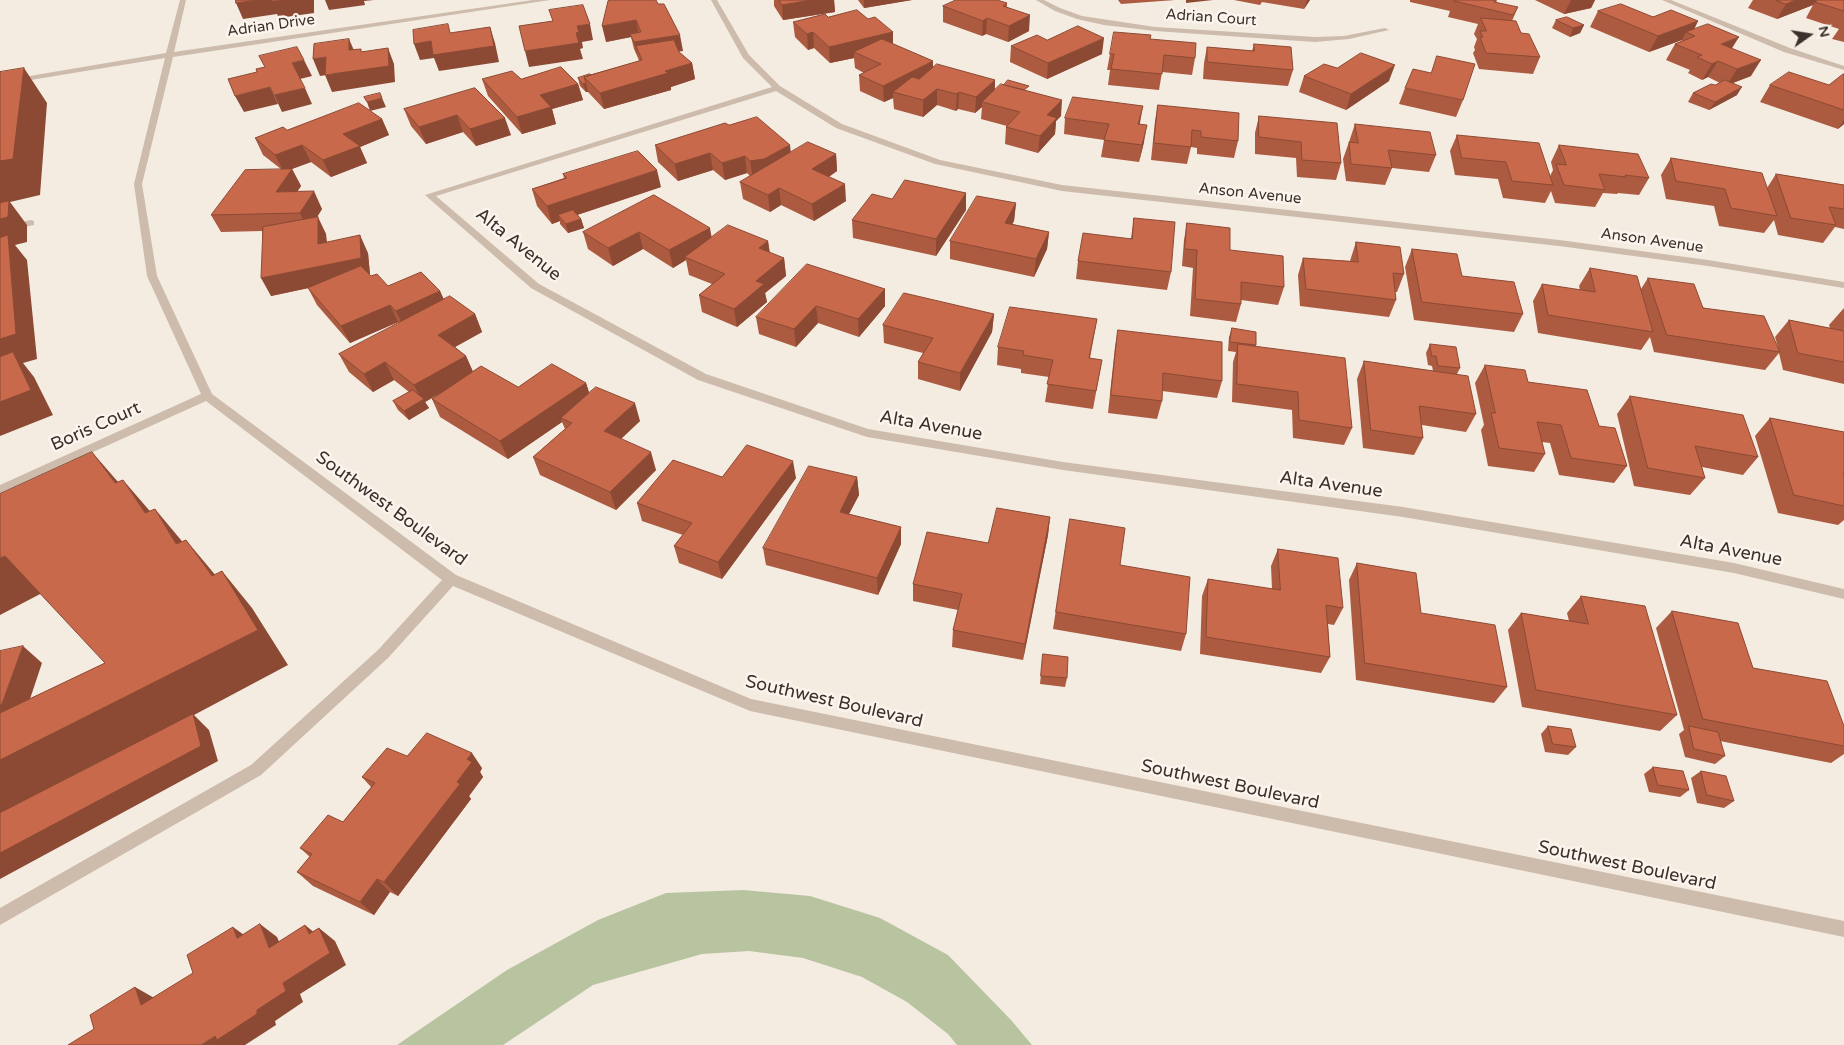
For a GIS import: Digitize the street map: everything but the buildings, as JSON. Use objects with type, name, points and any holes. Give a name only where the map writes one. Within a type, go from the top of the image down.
[{"type":"street","name":"Southwest Boulevard","points":[[183,0],[168,55],[138,184],[152,276],[207,396],[451,579],[750,705],[1844,929]]},
{"type":"street","name":"Adrian Drive","points":[[0,83],[168,55],[547,0]]},
{"type":"street","name":"Anson Avenue","points":[[714,0],[746,56],[777,88],[838,126],[938,162],[1062,188],[1559,243],[1708,263],[1844,285]]},
{"type":"street","name":"Adrian Court","points":[[1039,0],[1064,13],[1102,22],[1140,26],[1307,39],[1344,38],[1385,30]]},
{"type":"street","points":[[1664,0],[1787,50],[1844,68]]},
{"type":"street","name":"Alta Avenue","points":[[777,88],[430,195],[535,286],[702,377],[867,433],[1062,466],[1403,512],[1734,568],[1844,594]]},
{"type":"street","points":[[0,230],[31,223]]},
{"type":"street","name":"Boris Court","points":[[0,490],[207,396]]},
{"type":"street","points":[[0,917],[256,770],[383,654],[451,579]]},
{"type":"green space","points":[[743,890],[810,896],[880,918],[948,955],[1011,1020],[1032,1045],[957,1045],[948,1034],[907,1002],[862,977],[803,958],[749,951],[702,954],[593,985],[503,1045],[397,1045],[507,970],[598,920],[666,893]]}]
